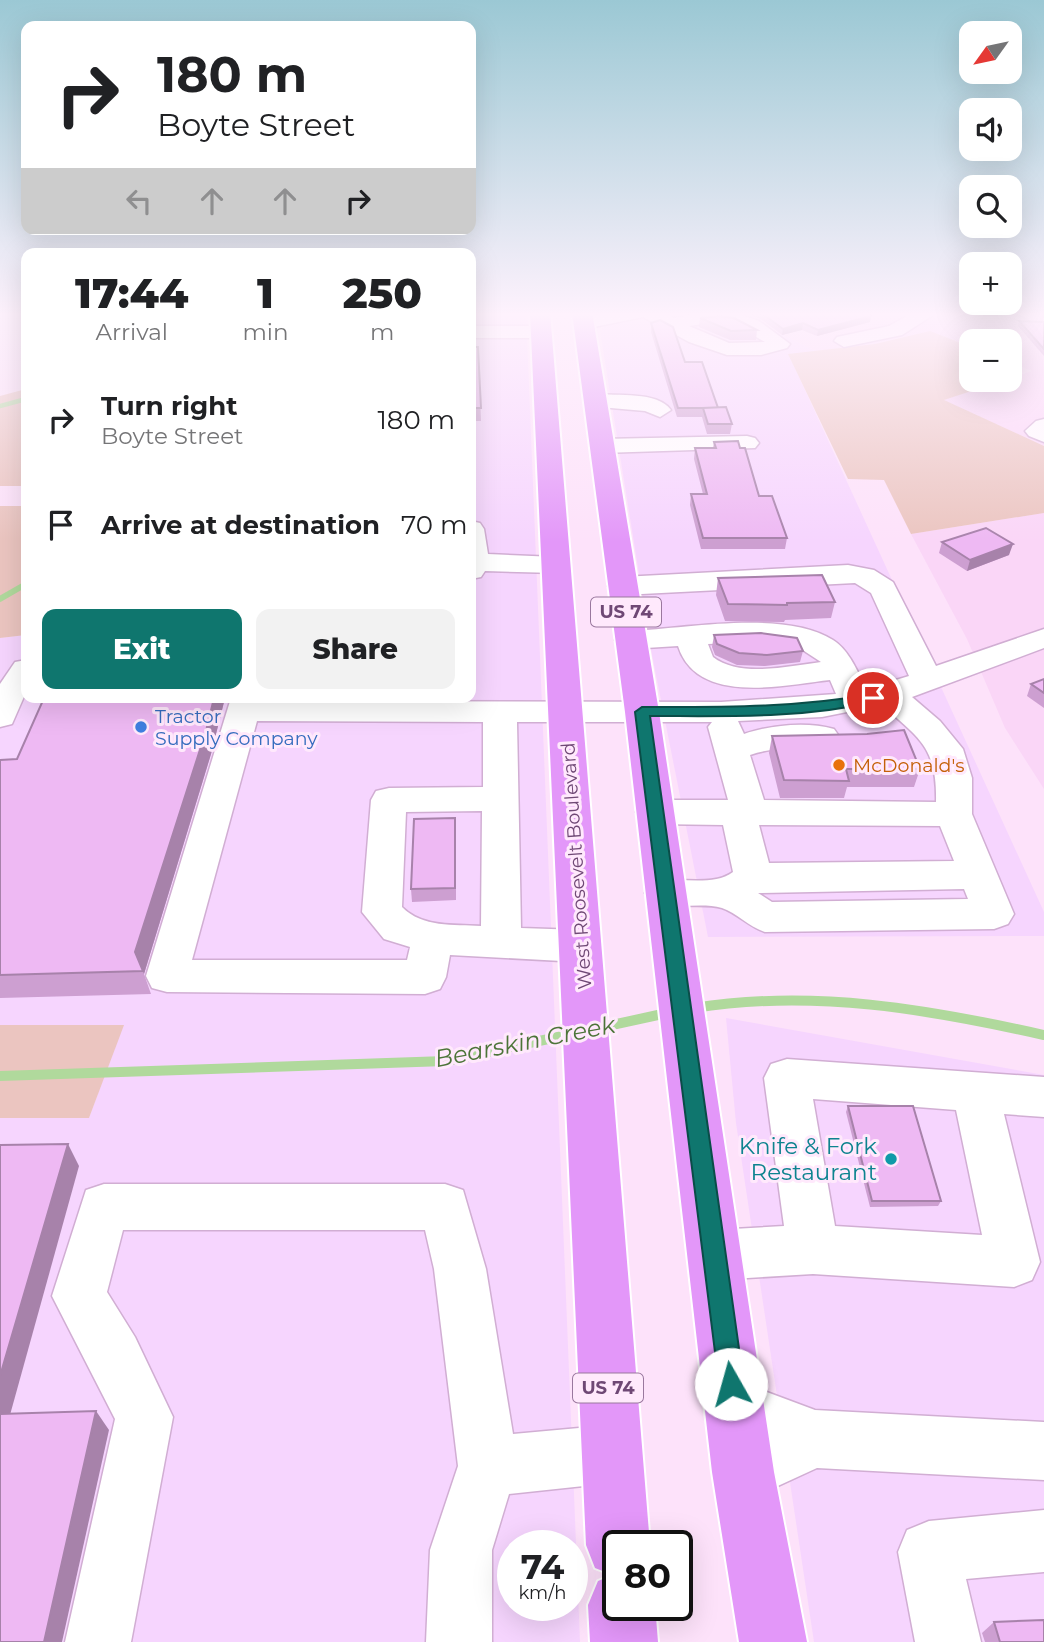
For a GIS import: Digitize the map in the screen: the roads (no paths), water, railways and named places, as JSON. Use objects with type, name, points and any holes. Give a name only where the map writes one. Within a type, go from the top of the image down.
[{"type":"highway","name":"West Roosevelt Boulevard","points":[[545,389],[617,1530]]},
{"type":"highway","name":"US 74","points":[[593,389],[642,712],[743,1472],[773,1642]]},
{"type":"highway","points":[[623,1621],[624,1642]]},
{"type":"street","points":[[596,401],[649,405],[661,414],[670,444]]},
{"type":"street","points":[[602,446],[747,443]]},
{"type":"street","points":[[476,567],[556,565]]},
{"type":"street","points":[[622,586],[848,573],[864,576],[883,588],[927,680]]},
{"type":"street","points":[[839,670],[752,677],[718,674],[698,659],[691,638],[773,634],[808,638],[823,647],[839,670],[856,702]]},
{"type":"street","points":[[432,939],[425,977],[167,976],[245,704],[437,704],[500,710],[721,712],[856,702],[889,694],[1044,638]]},
{"type":"street","points":[[0,716],[9,694],[21,676]]},
{"type":"street","points":[[889,694],[889,731]]},
{"type":"street","points":[[500,710],[501,942]]},
{"type":"street","points":[[721,712],[732,749],[744,813],[741,886],[765,917],[994,914],[954,814],[954,778],[947,759],[931,748],[889,731],[768,737],[732,749]]},
{"type":"street","points":[[500,799],[389,800],[382,912],[398,928],[432,939],[581,950]]},
{"type":"street","points":[[654,812],[954,814]]},
{"type":"street","points":[[666,902],[741,886]]},
{"type":"street","points":[[813,1249],[786,1078],[1044,1097]]},
{"type":"street","points":[[715,1255],[813,1249],[1014,1262],[976,1093]]},
{"type":"street","points":[[98,1642],[144,1417],[115,1357],[79,1296],[104,1208],[444,1208],[460,1269],[488,1466],[461,1550],[459,1642]]},
{"type":"street","points":[[735,1409],[815,1439]]},
{"type":"street","points":[[743,1472],[815,1439]]},
{"type":"street","points":[[488,1466],[612,1454]]},
{"type":"street","points":[[948,1642],[929,1552],[1044,1541]]},
{"type":"lane","points":[[630,640],[691,638]]},
{"type":"lane","points":[[815,1439],[1044,1451]]},
{"type":"waterway","name":"Bearskin Creek","points":[[0,406],[21,400]]},
{"type":"waterway","name":"Bearskin Creek","points":[[0,599],[21,587]]},
{"type":"waterway","name":"Bearskin Creek","points":[[694,1008],[738,1003],[826,1001],[914,1010],[1044,1035]]},
{"type":"waterway","name":"Bearskin Creek","points":[[598,1028],[667,1013]]},
{"type":"waterway","name":"Bearskin Creek","points":[[0,1076],[446,1061],[572,1034]]},
{"type":"place","name":"Tractor Supply Company","points":[[141,727]]},
{"type":"place","name":"McDonald's","points":[[839,765]]},
{"type":"place","name":"Knife & Fork Restaurant","points":[[891,1159]]}]
